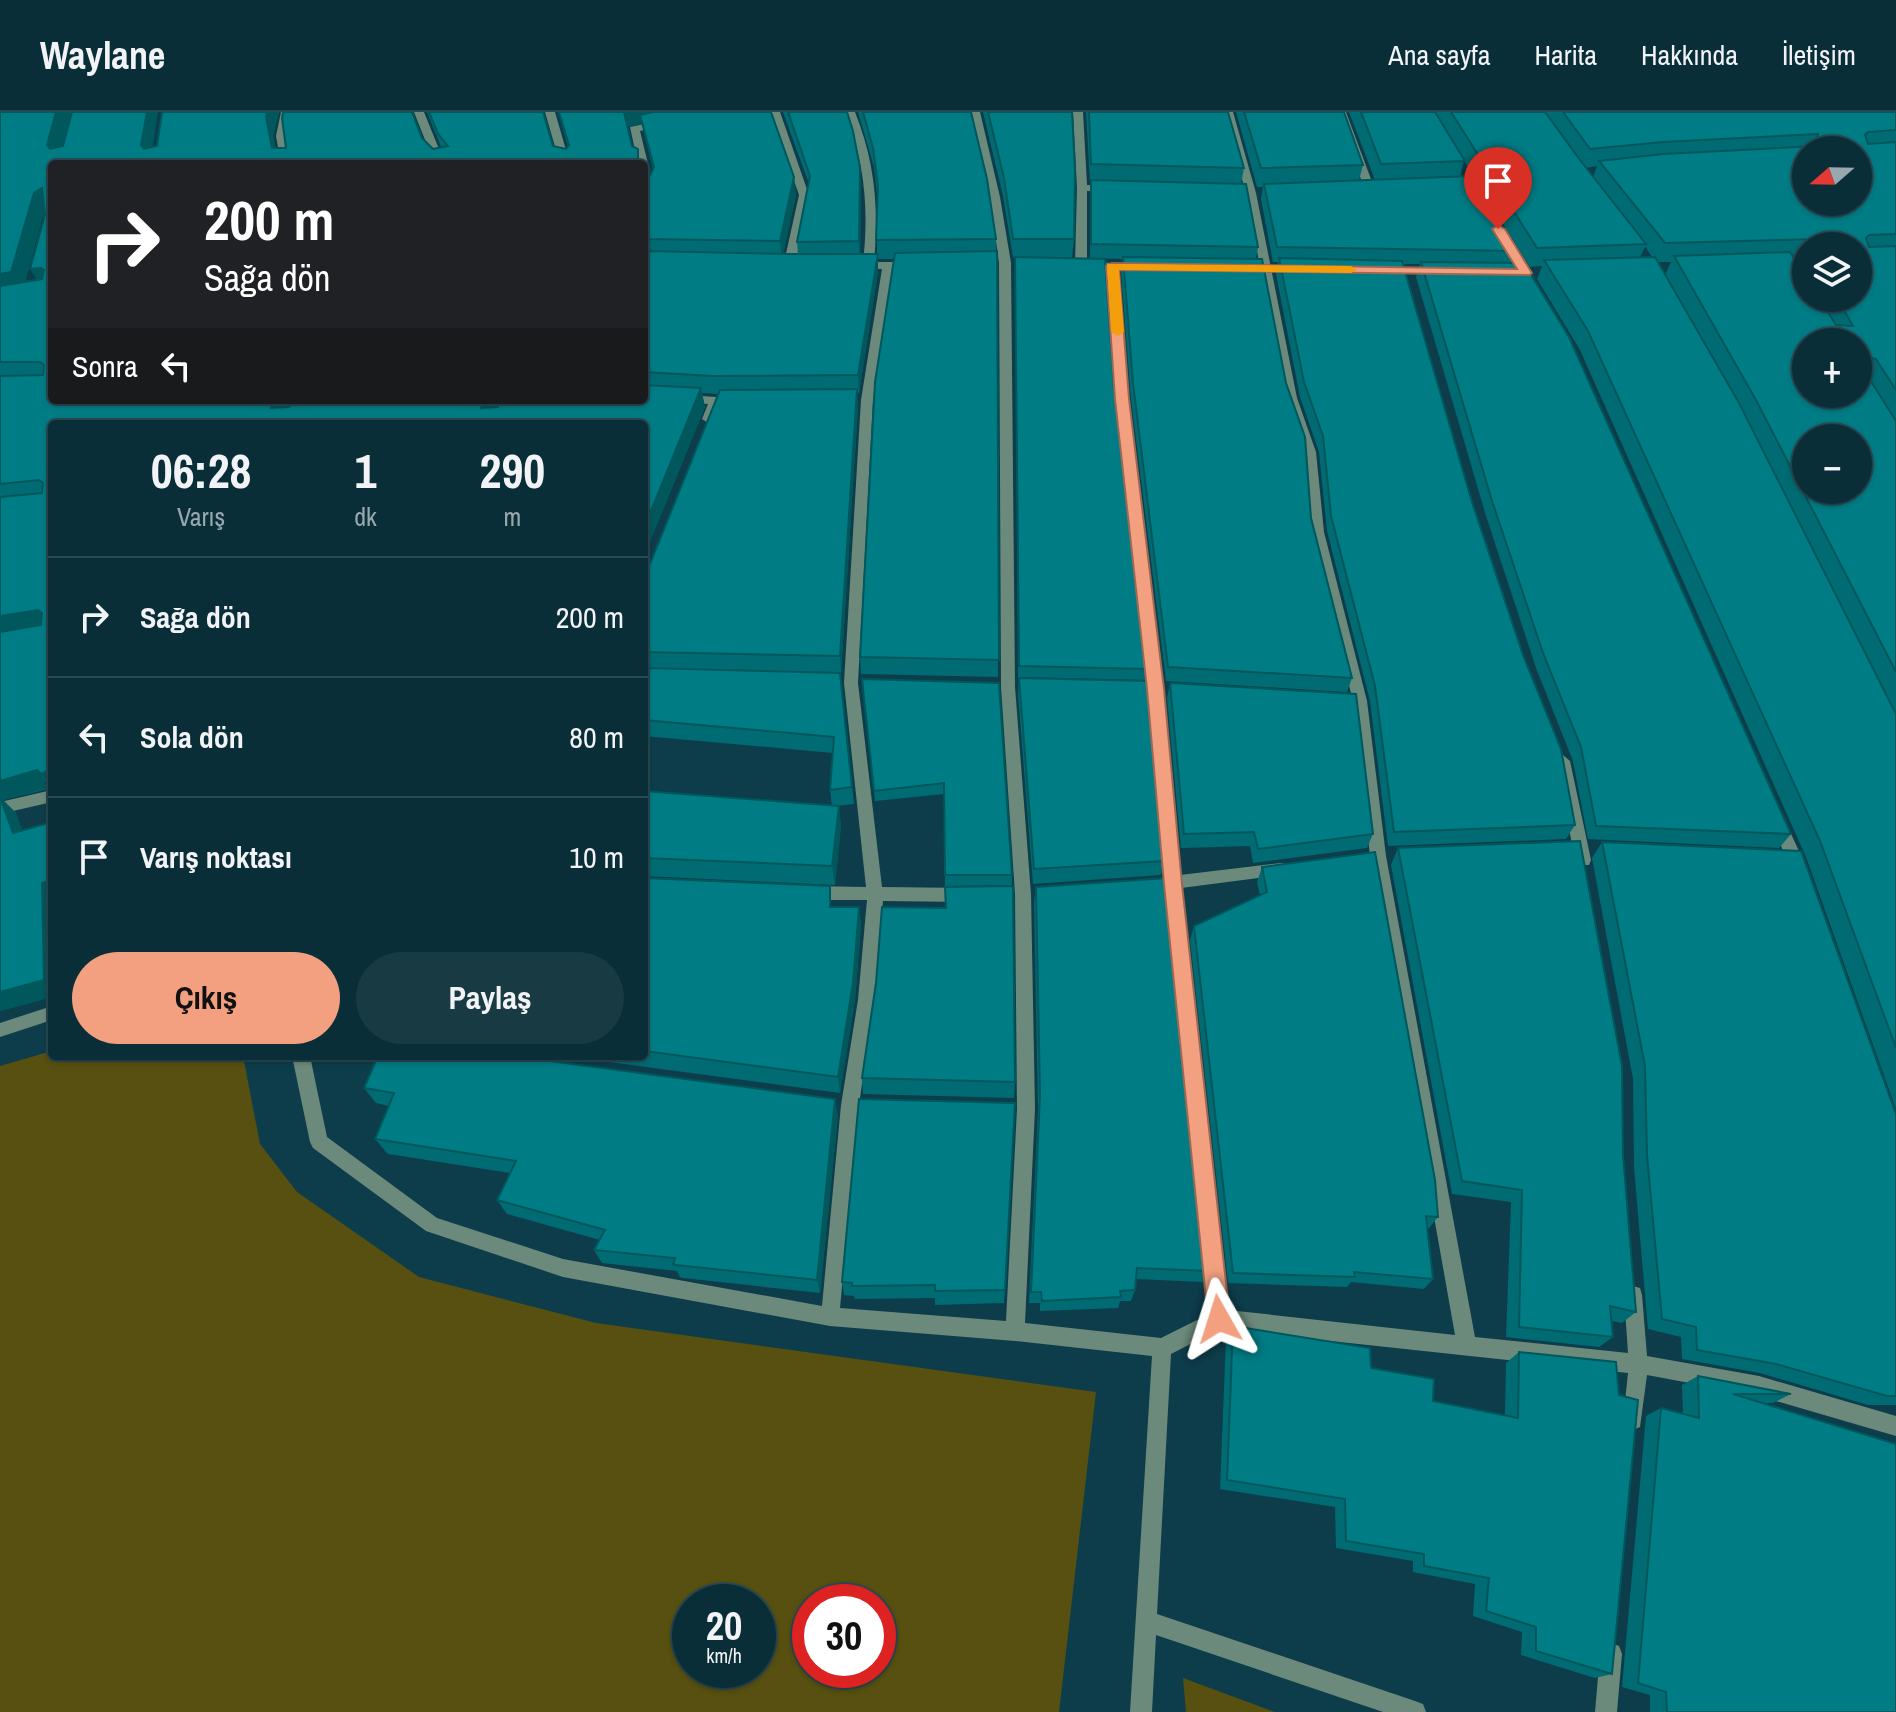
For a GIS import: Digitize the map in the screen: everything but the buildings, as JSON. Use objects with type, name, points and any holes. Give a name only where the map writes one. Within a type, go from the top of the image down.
[{"type":"street","points":[[285,160],[281,136],[286,112]]},
{"type":"street","points":[[419,112],[436,155],[441,160]]},
{"type":"street","points":[[550,112],[564,160]]},
{"type":"street","points":[[643,160],[634,129],[695,117],[692,112]]},
{"type":"street","points":[[775,112],[804,195],[789,267]]},
{"type":"street","points":[[850,112],[860,134],[873,187],[868,266]]},
{"type":"street","points":[[975,112],[995,197],[1005,264],[1008,687],[1023,894],[1015,1331]]},
{"type":"street","points":[[1078,112],[1082,188],[1081,264]]},
{"type":"street","points":[[1228,112],[1251,193],[1291,398],[1310,452],[1317,532],[1352,701],[1467,1347]]},
{"type":"street","points":[[1341,112],[1370,190]]},
{"type":"street","points":[[1082,188],[1128,189]]},
{"type":"street","points":[[1355,190],[1384,189]]},
{"type":"street","points":[[1235,192],[1266,192]]},
{"type":"street","points":[[1065,264],[1159,267]]},
{"type":"street","points":[[830,1317],[850,1105],[866,1000],[875,896],[851,683],[867,400],[888,265]]},
{"type":"street","points":[[852,266],[932,265]]},
{"type":"street","points":[[1112,266],[1122,399],[1156,690],[1173,884],[1219,1319]]},
{"type":"street","points":[[774,267],[805,267]]},
{"type":"street","points":[[1252,269],[1282,269]]},
{"type":"street","points":[[1374,270],[1450,271]]},
{"type":"street","points":[[1405,270],[1409,284]]},
{"type":"street","points":[[648,396],[731,401]]},
{"type":"street","points":[[852,400],[867,400]]},
{"type":"street","points":[[705,429],[716,401]]},
{"type":"street","points":[[1558,749],[1586,879]]},
{"type":"street","points":[[0,808],[48,797]]},
{"type":"street","points":[[1769,799],[1787,857],[1806,888]]},
{"type":"street","points":[[1128,887],[1299,867]]},
{"type":"street","points":[[798,893],[978,895]]},
{"type":"street","points":[[0,1030],[48,1014]]},
{"type":"street","points":[[302,1060],[319,1142],[432,1225],[563,1268],[830,1317],[1015,1331],[1162,1348],[1219,1319],[1638,1364],[1759,1386],[1896,1426]]},
{"type":"street","points":[[1631,1274],[1638,1364],[1631,1443]]},
{"type":"street","points":[[1141,1712],[1162,1348]]},
{"type":"street","points":[[1146,1621],[1415,1712]]},
{"type":"street","points":[[1606,1712],[1613,1633]]},
{"type":"shaded area","points":[[48,1052],[48,1060],[244,1060],[260,1144],[297,1192],[419,1277],[596,1323],[1096,1392],[1059,1712],[0,1712],[0,1066]]},
{"type":"shaded area","points":[[1183,1678],[1275,1712],[1186,1712]]},
{"type":"slow traffic","points":[[1118,332],[1112,266],[1351,270]]},
{"type":"route","points":[[1219,1319],[1173,884],[1156,689],[1122,399],[1112,266],[1526,273],[1498,229]]}]
